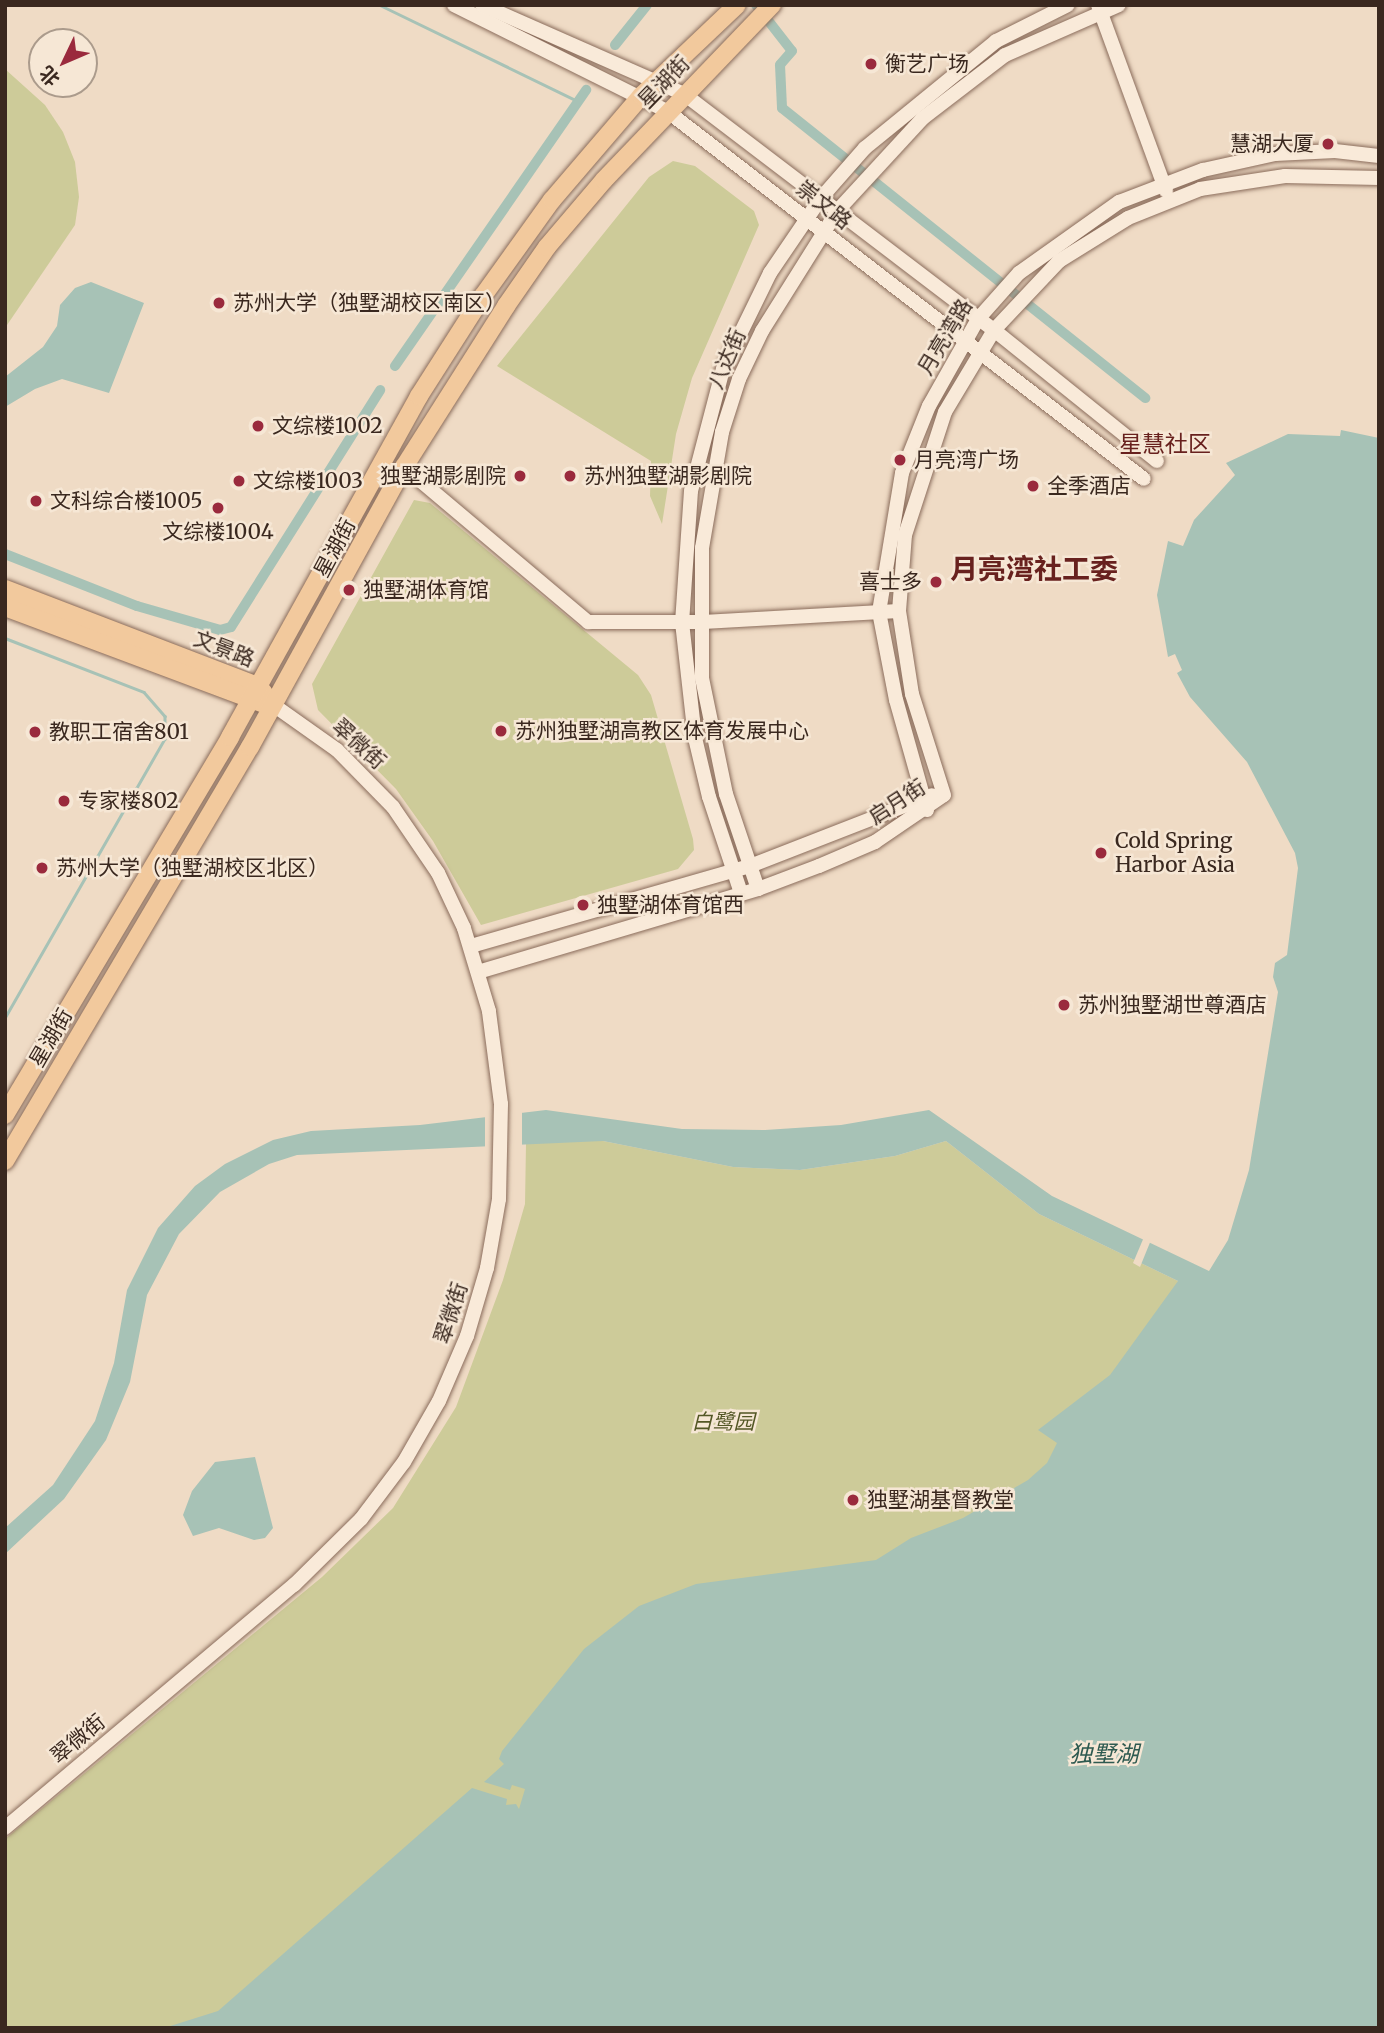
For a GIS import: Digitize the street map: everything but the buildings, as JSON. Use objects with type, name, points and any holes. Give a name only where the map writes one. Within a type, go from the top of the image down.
[{"type":"main road","name":"星湖街","points":[[5,1115],[254,694],[406,418],[476,307],[552,200],[647,90],[737,5]]},
{"type":"main road","name":"星湖街","points":[[5,1161],[272,704],[404,467],[547,247],[667,111],[772,5]]},
{"type":"main road","name":"文景路","points":[[5,589],[272,704]]},
{"type":"main road","name":"文景路","points":[[5,607],[254,694]]},
{"type":"street","name":"崇文路","points":[[454,5],[569,53],[619,69],[647,90],[667,111],[1144,479]]},
{"type":"street","name":"崇文路","points":[[482,5],[569,53],[607,79],[647,90],[684,94],[993,330],[1157,461]]},
{"type":"street","name":"八达街","points":[[741,893],[731,872],[695,737],[682,623],[691,491],[723,369],[770,273],[821,198],[865,148],[996,41],[1068,5]]},
{"type":"street","name":"八达街","points":[[758,889],[712,736],[702,678],[702,548],[722,432],[739,379],[762,331],[823,231],[881,161],[954,92],[1005,55],[1099,8],[1119,5]]},
{"type":"street","points":[[1099,8],[1170,201]]},
{"type":"street","name":"月亮湾路","points":[[925,803],[896,700],[879,612],[902,473],[929,406],[978,319],[1019,273],[1119,202],[1203,170],[1275,154],[1335,151],[1379,156]]},
{"type":"street","name":"月亮湾路","points":[[944,795],[912,694],[900,611],[905,536],[922,473],[945,412],[993,330],[1009,309],[1059,261],[1128,218],[1200,189],[1285,176],[1379,178]]},
{"type":"street","points":[[404,467],[588,622],[682,623],[900,611]]},
{"type":"street","name":"翠微街","points":[[5,1828],[312,1570],[390,1482],[439,1401],[471,1325],[492,1245],[502,1152],[501,1104],[494,1034],[471,946],[438,873],[393,807],[338,750],[272,704]]},
{"type":"street","name":"启月街","points":[[471,946],[750,866],[944,795]]},
{"type":"street","name":"启月街","points":[[478,972],[758,889],[875,842],[925,803]]},
{"type":"green space","points":[[5,69],[28,90],[28,98],[37,98],[45,105],[63,132],[75,162],[79,197],[75,225],[5,328]]},
{"type":"green space","points":[[673,161],[695,166],[754,211],[759,225],[692,378],[676,434],[662,524],[650,496],[651,461],[497,366],[649,177]]},
{"type":"green space","name":"苏州独墅湖高教区体育发展中心","points":[[414,500],[430,503],[638,675],[651,695],[693,839],[694,850],[678,869],[481,925],[433,841],[396,789],[318,710],[312,684]]},
{"type":"green space","name":"白鹭园","points":[[560,1140],[603,1141],[733,1167],[800,1170],[895,1156],[946,1141],[1039,1214],[1178,1281],[1138,1442],[337,2028],[5,2028],[5,1839],[322,1577],[393,1508],[456,1407],[503,1280],[525,1204],[526,1144]]},
{"type":"water","points":[[91,282],[144,303],[109,393],[62,379],[35,389],[5,407],[5,377],[43,347],[57,326],[60,305],[75,288]]},
{"type":"water","name":"独墅湖","points":[[1341,430],[1379,438],[1379,2028],[164,2028],[218,2011],[472,1788],[507,1799],[506,1805],[516,1804],[519,1809],[525,1789],[512,1785],[510,1790],[484,1782],[504,1764],[499,1759],[502,1751],[584,1649],[639,1606],[696,1584],[876,1560],[911,1538],[963,1518],[1028,1480],[1047,1463],[1057,1443],[1038,1430],[1110,1375],[1178,1281],[1039,1214],[946,1141],[895,1156],[800,1170],[733,1167],[603,1141],[297,1155],[269,1164],[220,1192],[179,1234],[147,1295],[130,1382],[106,1440],[64,1499],[5,1554],[5,1528],[53,1485],[95,1421],[114,1363],[127,1290],[158,1228],[195,1186],[225,1164],[273,1140],[311,1131],[420,1125],[546,1110],[682,1129],[765,1130],[841,1125],[929,1110],[1052,1196],[1209,1271],[1228,1240],[1249,1170],[1278,992],[1273,977],[1275,963],[1287,955],[1298,868],[1295,853],[1247,762],[1190,697],[1177,673],[1182,670],[1175,654],[1168,657],[1157,595],[1168,541],[1183,546],[1194,520],[1235,475],[1226,463],[1288,434],[1340,436]]},
{"type":"water","points":[[255,1457],[273,1528],[265,1538],[254,1540],[219,1528],[193,1536],[183,1515],[192,1491],[215,1462]]},
{"type":"pier","points":[[522,1108],[522,1148],[485,1153],[485,1114]]},
{"type":"pier","points":[[1144,1237],[1151,1240],[1140,1267],[1133,1263]]},
{"type":"waterway","points":[[380,5],[578,101]]},
{"type":"waterway","points":[[615,45],[647,5]]},
{"type":"waterway","points":[[756,5],[792,51],[780,65],[782,108],[1145,398]]},
{"type":"waterway","points":[[395,366],[586,90]]},
{"type":"waterway","points":[[5,554],[137,606],[220,630],[231,627],[380,390]]},
{"type":"waterway","points":[[5,638],[144,692],[165,716],[165,739],[5,1018]]},
{"type":"place","name":"衡艺广场","points":[[871,64]]},
{"type":"place","name":"慧湖大厦","points":[[1328,144]]},
{"type":"place","name":"苏州大学（独墅湖校区南区）","points":[[219,303]]},
{"type":"place","name":"文综楼1002","points":[[258,426]]},
{"type":"place","name":"月亮湾广场","points":[[900,460]]},
{"type":"place","name":"独墅湖影剧院","points":[[520,476]]},
{"type":"place","name":"苏州独墅湖影剧院","points":[[570,476]]},
{"type":"place","name":"文综楼1003","points":[[239,481]]},
{"type":"place","name":"全季酒店","points":[[1033,486]]},
{"type":"place","name":"文科综合楼1005","points":[[36,501]]},
{"type":"place","name":"文综楼1004","points":[[218,508]]},
{"type":"place","name":"喜士多","points":[[936,582]]},
{"type":"place","name":"独墅湖体育馆","points":[[349,590]]},
{"type":"place","name":"苏州独墅湖高教区体育发展中心","points":[[501,731]]},
{"type":"place","name":"教职工宿舍801","points":[[35,732]]},
{"type":"place","name":"专家楼802","points":[[64,801]]},
{"type":"place","name":"Cold Spring Harbor Asia","points":[[1101,853]]},
{"type":"place","name":"苏州大学（独墅湖校区北区）","points":[[42,868]]},
{"type":"place","name":"独墅湖体育馆西","points":[[583,905]]},
{"type":"place","name":"苏州独墅湖世尊酒店","points":[[1064,1005]]},
{"type":"place","name":"独墅湖基督教堂","points":[[853,1500]]},
{"type":"district","name":"星慧社区","points":[[1165,444]]},
{"type":"district","name":"月亮湾社工委","points":[[1034,569]]}]
